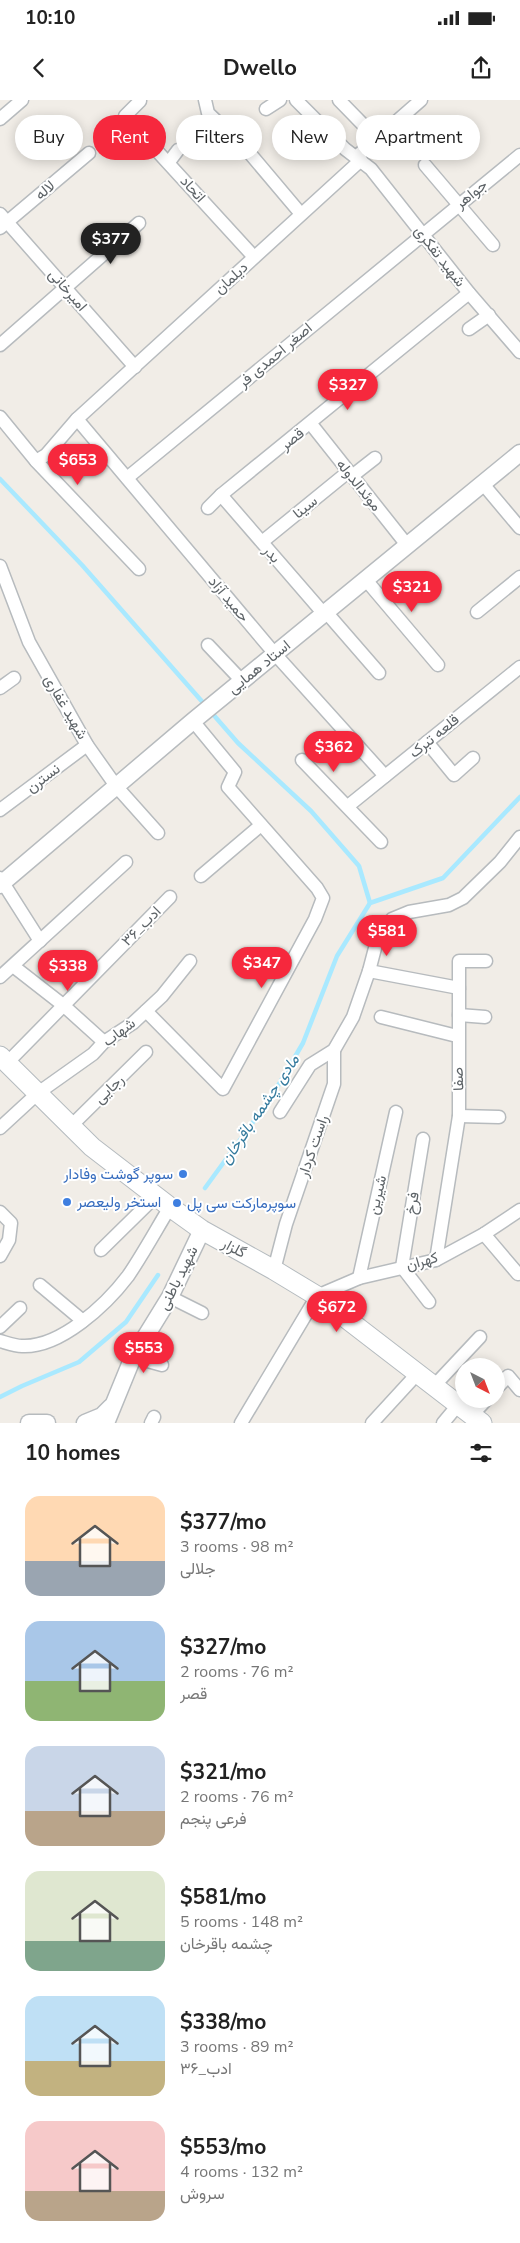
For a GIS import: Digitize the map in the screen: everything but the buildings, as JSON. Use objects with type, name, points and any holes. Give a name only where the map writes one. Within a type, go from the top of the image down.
[{"type":"main road","name":"گلزار","points":[[4,1059],[92,1147],[170,1207],[202,1230],[317,1296],[470,1414]]},
{"type":"street","points":[[0,119],[22,100]]},
{"type":"street","points":[[205,100],[208,113],[247,150],[302,214]]},
{"type":"street","points":[[266,109],[280,100]]},
{"type":"street","name":"شهید تفکری","points":[[296,100],[356,156]]},
{"type":"street","points":[[339,100],[356,117]]},
{"type":"street","name":"دیلمان","points":[[404,115],[421,100]]},
{"type":"street","name":"اتحاد","points":[[140,101],[125,116],[254,257]]},
{"type":"street","name":"لاله","points":[[2,221],[89,153]]},
{"type":"street","points":[[169,162],[176,153]]},
{"type":"street","name":"جواهر","points":[[422,233],[520,155]]},
{"type":"street","name":"دیلمان","points":[[36,461],[46,455],[77,419],[302,214],[356,160]]},
{"type":"street","name":"شهید تفکری","points":[[360,160],[371,169],[469,293],[520,352]]},
{"type":"street","points":[[425,165],[493,245]]},
{"type":"street","name":"امیرخانی","points":[[2,221],[65,286],[135,367]]},
{"type":"street","points":[[0,345],[139,223]]},
{"type":"street","name":"اصغر احمدی فر","points":[[127,478],[422,233]]},
{"type":"street","name":"قصر","points":[[208,508],[221,495],[311,424],[469,293]]},
{"type":"street","points":[[470,329],[489,315]]},
{"type":"street","points":[[0,417],[36,461],[139,570]]},
{"type":"street","name":"حمید آزاد","points":[[77,419],[275,654],[385,776]]},
{"type":"street","name":"موئدالدوله","points":[[311,424],[407,545]]},
{"type":"street","name":"استاد همایی","points":[[1,882],[193,721],[520,453]]},
{"type":"street","name":"سینا","points":[[262,542],[350,474],[375,458]]},
{"type":"street","points":[[483,484],[520,528]]},
{"type":"street","name":"بدر","points":[[221,495],[378,674]]},
{"type":"street","name":"شهید غفاری","points":[[0,566],[29,642],[87,745],[116,786],[158,833]]},
{"type":"street","points":[[476,612],[520,576]]},
{"type":"street","points":[[366,580],[438,665]]},
{"type":"street","points":[[208,645],[237,685]]},
{"type":"street","name":"قلعه تبرک","points":[[348,806],[520,667]]},
{"type":"street","points":[[0,688],[14,678]]},
{"type":"street","points":[[146,1011],[223,1089],[315,918],[323,898],[317,888],[228,787],[236,772],[193,721]]},
{"type":"street","points":[[427,742],[454,775],[473,758]]},
{"type":"street","name":"نسترن","points":[[0,810],[87,745]]},
{"type":"street","points":[[302,760],[381,842]]},
{"type":"street","points":[[201,876],[261,825]]},
{"type":"street","points":[[280,1112],[310,1065],[334,1050],[353,1016],[369,971],[379,933],[392,919],[409,912],[449,905],[463,898],[500,862],[520,837]]},
{"type":"street","points":[[0,977],[126,862]]},
{"type":"street","points":[[1,882],[40,940]]},
{"type":"street","name":"۳۶_ادب","points":[[4,1059],[63,1005],[170,897]]},
{"type":"street","name":"شهاب","points":[[0,1128],[38,1093],[93,1054],[104,1042],[133,1023],[190,961]]},
{"type":"street","name":"صفا","points":[[436,1260],[459,1116],[457,1036],[459,961],[486,961]]},
{"type":"street","points":[[12,966],[63,1005],[104,1042]]},
{"type":"street","points":[[369,971],[459,988]]},
{"type":"street","points":[[459,1015],[485,1016]]},
{"type":"street","points":[[381,1016],[457,1036]]},
{"type":"street","name":"راست کردار","points":[[274,1270],[286,1224],[334,1084],[334,1050]]},
{"type":"street","name":"رجایی","points":[[71,1126],[146,1052]]},
{"type":"street","name":"شیرین","points":[[358,1278],[396,1112]]},
{"type":"street","points":[[459,1116],[499,1117]]},
{"type":"street","name":"فرخ","points":[[402,1267],[423,1139]]},
{"type":"street","points":[[101,1250],[156,1196]]},
{"type":"street","points":[[0,1342],[22,1346],[46,1343],[67,1334],[127,1277],[170,1207]]},
{"type":"street","name":"کهران","points":[[317,1296],[358,1278],[436,1260],[484,1234],[520,1210]]},
{"type":"street","points":[[0,1212],[12,1223],[9,1240],[0,1256]]},
{"type":"street","name":"شهید باطنی","points":[[111,1418],[133,1357],[170,1297],[202,1230]]},
{"type":"street","points":[[484,1234],[518,1274]]},
{"type":"street","points":[[402,1267],[429,1302]]},
{"type":"street","points":[[40,1285],[83,1320]]},
{"type":"street","points":[[241,1423],[317,1296]]},
{"type":"street","points":[[170,1297],[202,1313]]},
{"type":"street","points":[[0,1327],[20,1308]]},
{"type":"street","points":[[434,1386],[480,1337]]},
{"type":"street","points":[[133,1357],[162,1365]]},
{"type":"street","points":[[372,1423],[417,1374]]},
{"type":"street","points":[[505,1379],[508,1376],[520,1390]]},
{"type":"street","points":[[443,1423],[470,1414]]},
{"type":"street","points":[[84,1423],[102,1416],[111,1418]]},
{"type":"street","points":[[29,1423],[47,1423]]},
{"type":"waterway","points":[[0,479],[82,565],[206,706]]},
{"type":"waterway","points":[[211,712],[238,743],[311,811],[359,866],[370,903]]},
{"type":"waterway","name":"مادی چشمه باقرخان","points":[[205,1188],[272,1096],[303,1043],[337,956],[370,903],[443,878],[520,797]]},
{"type":"waterway","points":[[0,1397],[79,1362],[126,1322],[158,1275]]},
{"type":"place","name":"سوپر گوشت وفادار","points":[[183,1174]]},
{"type":"place","name":"استخر ولیعصر","points":[[67,1202]]},
{"type":"place","name":"سوپرمارکت سی پل","points":[[177,1203]]}]
